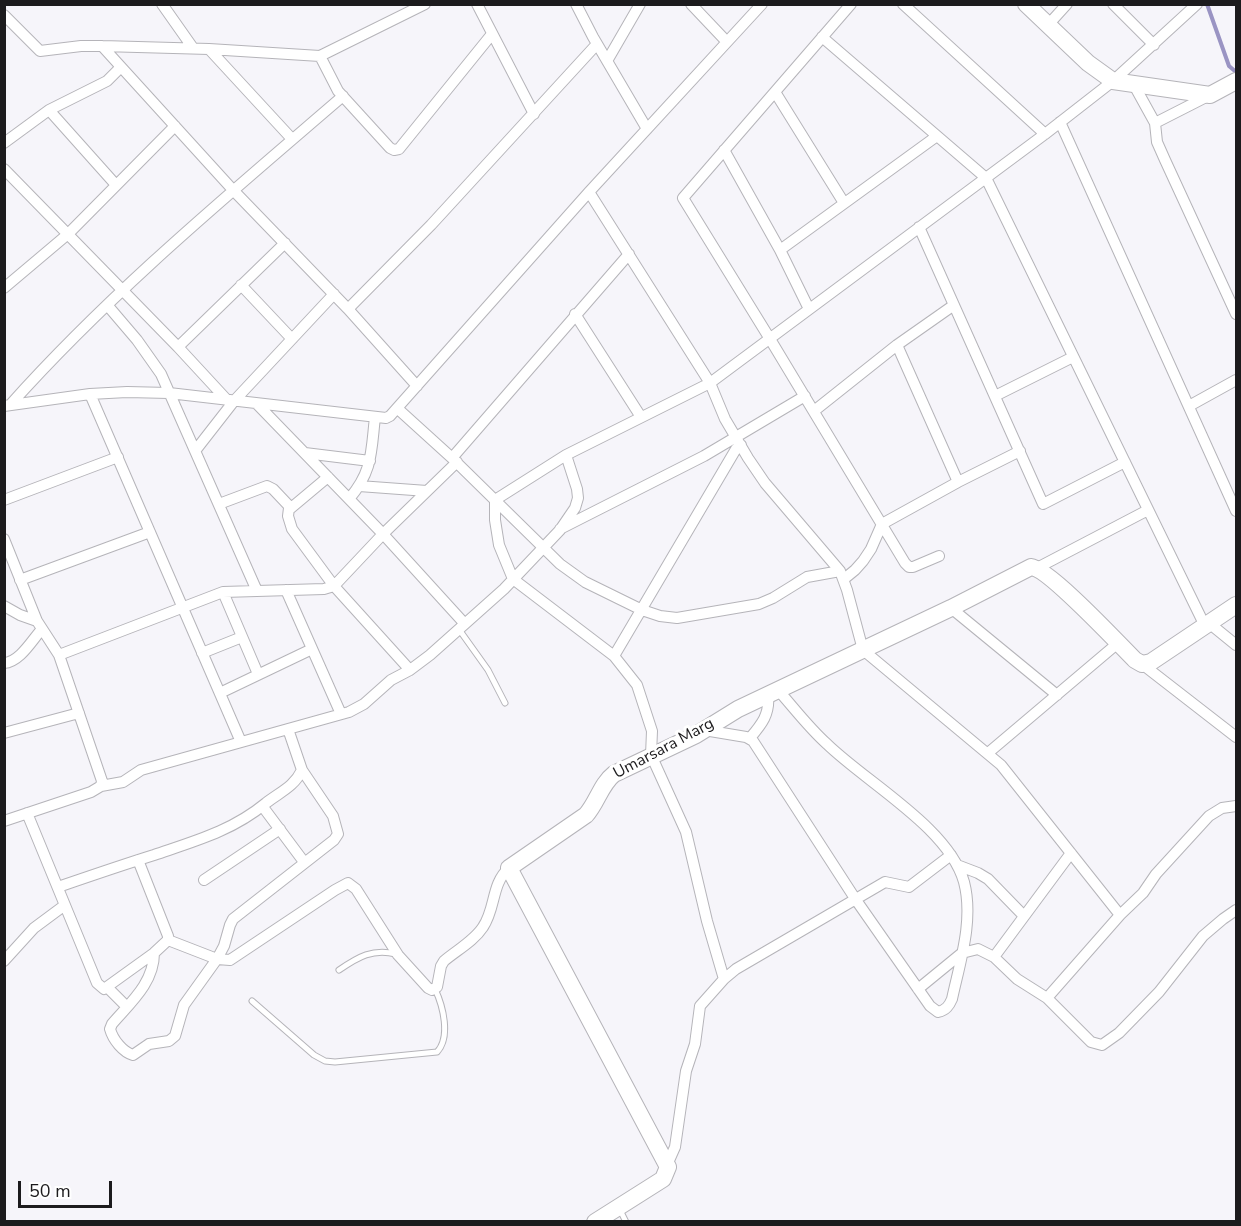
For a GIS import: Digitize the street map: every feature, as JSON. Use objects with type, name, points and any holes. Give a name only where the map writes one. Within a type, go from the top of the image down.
[{"type":"street","points":[[162,4],[193,48]]},
{"type":"street","points":[[4,15],[40,51],[102,46],[193,48],[320,56],[425,4]]},
{"type":"street","points":[[477,4],[534,114]]},
{"type":"street","points":[[576,4],[646,129]]},
{"type":"street","points":[[607,61],[640,4]]},
{"type":"street","points":[[691,4],[727,42]]},
{"type":"street","points":[[7,406],[90,394],[169,393],[386,418],[398,409],[589,192],[762,4]]},
{"type":"street","points":[[851,4],[683,198],[909,567],[939,556]]},
{"type":"street","points":[[903,4],[1045,134]]},
{"type":"street","points":[[1026,4],[1088,63],[1113,81],[1210,95]]},
{"type":"street","points":[[1048,25],[1067,4]]},
{"type":"street","points":[[1113,4],[1154,45]]},
{"type":"street","points":[[495,500],[566,455],[710,383],[1045,134],[1113,81],[1197,4]]},
{"type":"street","points":[[320,56],[332,82],[342,96],[390,148],[397,150],[492,34]]},
{"type":"street","points":[[822,38],[986,178],[1148,510],[1207,625],[1236,645]]},
{"type":"street","points":[[348,309],[431,225],[597,44]]},
{"type":"street","points":[[102,46],[417,386]]},
{"type":"street","points":[[209,49],[292,139]]},
{"type":"street","points":[[4,143],[49,110],[99,86],[121,67]]},
{"type":"street","points":[[1155,123],[1235,82]]},
{"type":"street","points":[[1134,85],[1155,123],[1158,142],[1165,160],[1236,314]]},
{"type":"street","points":[[775,92],[844,203]]},
{"type":"street","points":[[7,406],[123,290],[233,190],[342,96]]},
{"type":"street","points":[[49,110],[116,185]]},
{"type":"street","points":[[1060,122],[1236,511]]},
{"type":"street","points":[[4,288],[68,234],[175,126]]},
{"type":"street","points":[[780,250],[937,136]]},
{"type":"street","points":[[724,150],[780,250],[809,309]]},
{"type":"street","points":[[4,169],[230,400]]},
{"type":"street","points":[[589,192],[710,383],[725,419],[765,483],[842,575],[863,650],[1001,765],[1120,915]]},
{"type":"street","points":[[919,227],[1043,504],[1125,462]]},
{"type":"street","points":[[178,347],[285,243]]},
{"type":"street","points":[[58,655],[223,592],[324,589],[334,585],[428,491],[575,314],[628,254]]},
{"type":"street","points":[[241,285],[292,339]]},
{"type":"street","points":[[195,451],[230,400],[334,294]]},
{"type":"street","points":[[814,411],[897,345],[954,305]]},
{"type":"street","points":[[108,306],[161,374],[257,591]]},
{"type":"street","points":[[575,314],[641,417]]},
{"type":"street","points":[[897,345],[958,482]]},
{"type":"street","points":[[995,396],[1073,357]]},
{"type":"street","points":[[1189,406],[1236,380]]},
{"type":"street","points":[[90,394],[241,742]]},
{"type":"street","points":[[560,530],[739,442],[805,396]]},
{"type":"street","points":[[257,404],[383,534],[461,626]]},
{"type":"street","points":[[398,409],[455,460],[560,564],[585,582],[642,610],[660,616],[677,618],[759,604],[807,577],[842,575],[855,570],[871,549],[882,524],[1020,451]]},
{"type":"street","points":[[349,499],[367,472],[375,417]]},
{"type":"street","points":[[614,656],[739,442]]},
{"type":"street","points":[[305,453],[370,461]]},
{"type":"street","points":[[4,821],[91,792],[100,786],[123,782],[141,770],[341,714],[364,704],[391,680],[410,670],[430,655],[504,589],[560,530],[578,498],[566,455]]},
{"type":"street","points":[[4,500],[118,457]]},
{"type":"street","points":[[328,477],[289,508],[288,516],[292,529],[334,585],[410,670]]},
{"type":"street","points":[[219,504],[267,486],[273,489],[289,508]]},
{"type":"street","points":[[359,486],[428,491]]},
{"type":"street","points":[[495,500],[499,544],[513,579],[614,656],[637,685],[652,731],[651,755],[686,832],[707,921],[724,979]]},
{"type":"street","points":[[1148,510],[1037,568],[1060,587],[1118,644],[1236,737]]},
{"type":"street","points":[[20,580],[150,532]]},
{"type":"street","points":[[4,539],[40,625],[58,655],[102,781],[100,786]]},
{"type":"street","name":"Umarsara Marg","points":[[509,868],[586,815],[610,776],[703,730],[729,713],[951,608],[1031,567],[1037,568]]},
{"type":"street","points":[[285,590],[341,714]]},
{"type":"street","points":[[223,592],[258,674]]},
{"type":"street","points":[[1142,664],[1151,662],[1236,605]]},
{"type":"street","points":[[4,606],[40,625]]},
{"type":"street","points":[[951,608],[1057,695]]},
{"type":"street","points":[[4,663],[17,658],[40,625]]},
{"type":"street","points":[[202,653],[242,637]]},
{"type":"street","points":[[988,753],[1118,644]]},
{"type":"street","points":[[220,693],[312,649]]},
{"type":"street","points":[[750,738],[768,713],[773,692]]},
{"type":"street","points":[[703,730],[750,738],[856,900],[918,989],[934,1010],[938,1012],[948,1007],[952,999],[962,953],[967,908],[963,882],[957,865],[931,831],[827,744],[773,692]]},
{"type":"street","points":[[4,733],[79,713]]},
{"type":"street","points":[[154,953],[150,977],[110,1029],[115,1040],[128,1053],[134,1055],[149,1044],[172,1039],[184,1005],[217,959],[233,919],[334,840],[338,834],[333,816],[302,770],[288,729]]},
{"type":"street","points":[[58,887],[237,824],[291,786],[302,770]]},
{"type":"street","points":[[1047,998],[1120,915],[1143,893],[1156,874],[1209,816],[1222,808],[1236,806]]},
{"type":"street","points":[[263,807],[304,862]]},
{"type":"street","points":[[27,813],[100,987],[104,989],[108,987],[168,940]]},
{"type":"street","points":[[204,880],[279,829]]},
{"type":"street","points":[[994,957],[1071,853]]},
{"type":"street","points":[[595,1221],[622,1214],[663,1179],[675,1146],[700,1006],[724,979],[759,955],[885,882],[909,887],[951,855]]},
{"type":"street","points":[[138,860],[168,940]]},
{"type":"street","points":[[957,865],[983,875],[1024,916]]},
{"type":"street","points":[[168,940],[217,959],[230,960],[280,925],[348,883],[356,890],[398,955],[428,988],[435,989],[444,961],[476,936],[485,924],[499,878],[509,868],[667,1165]]},
{"type":"street","points":[[4,961],[34,928],[65,906]]},
{"type":"street","points":[[918,989],[962,953],[978,950],[994,957],[1017,979],[1047,998],[1091,1042],[1102,1046],[1119,1033],[1159,992],[1203,936],[1236,910]]},
{"type":"street","points":[[108,987],[127,1007]]},
{"type":"lane","points":[[461,626],[505,703]]},
{"type":"lane","points":[[339,970],[366,954],[385,951],[398,955]]},
{"type":"lane","points":[[252,1001],[314,1054],[325,1061],[335,1062],[437,1052],[443,1042],[444,1021],[435,989]]},
{"type":"waterway","points":[[1207,4],[1229,66],[1236,72]]}]
